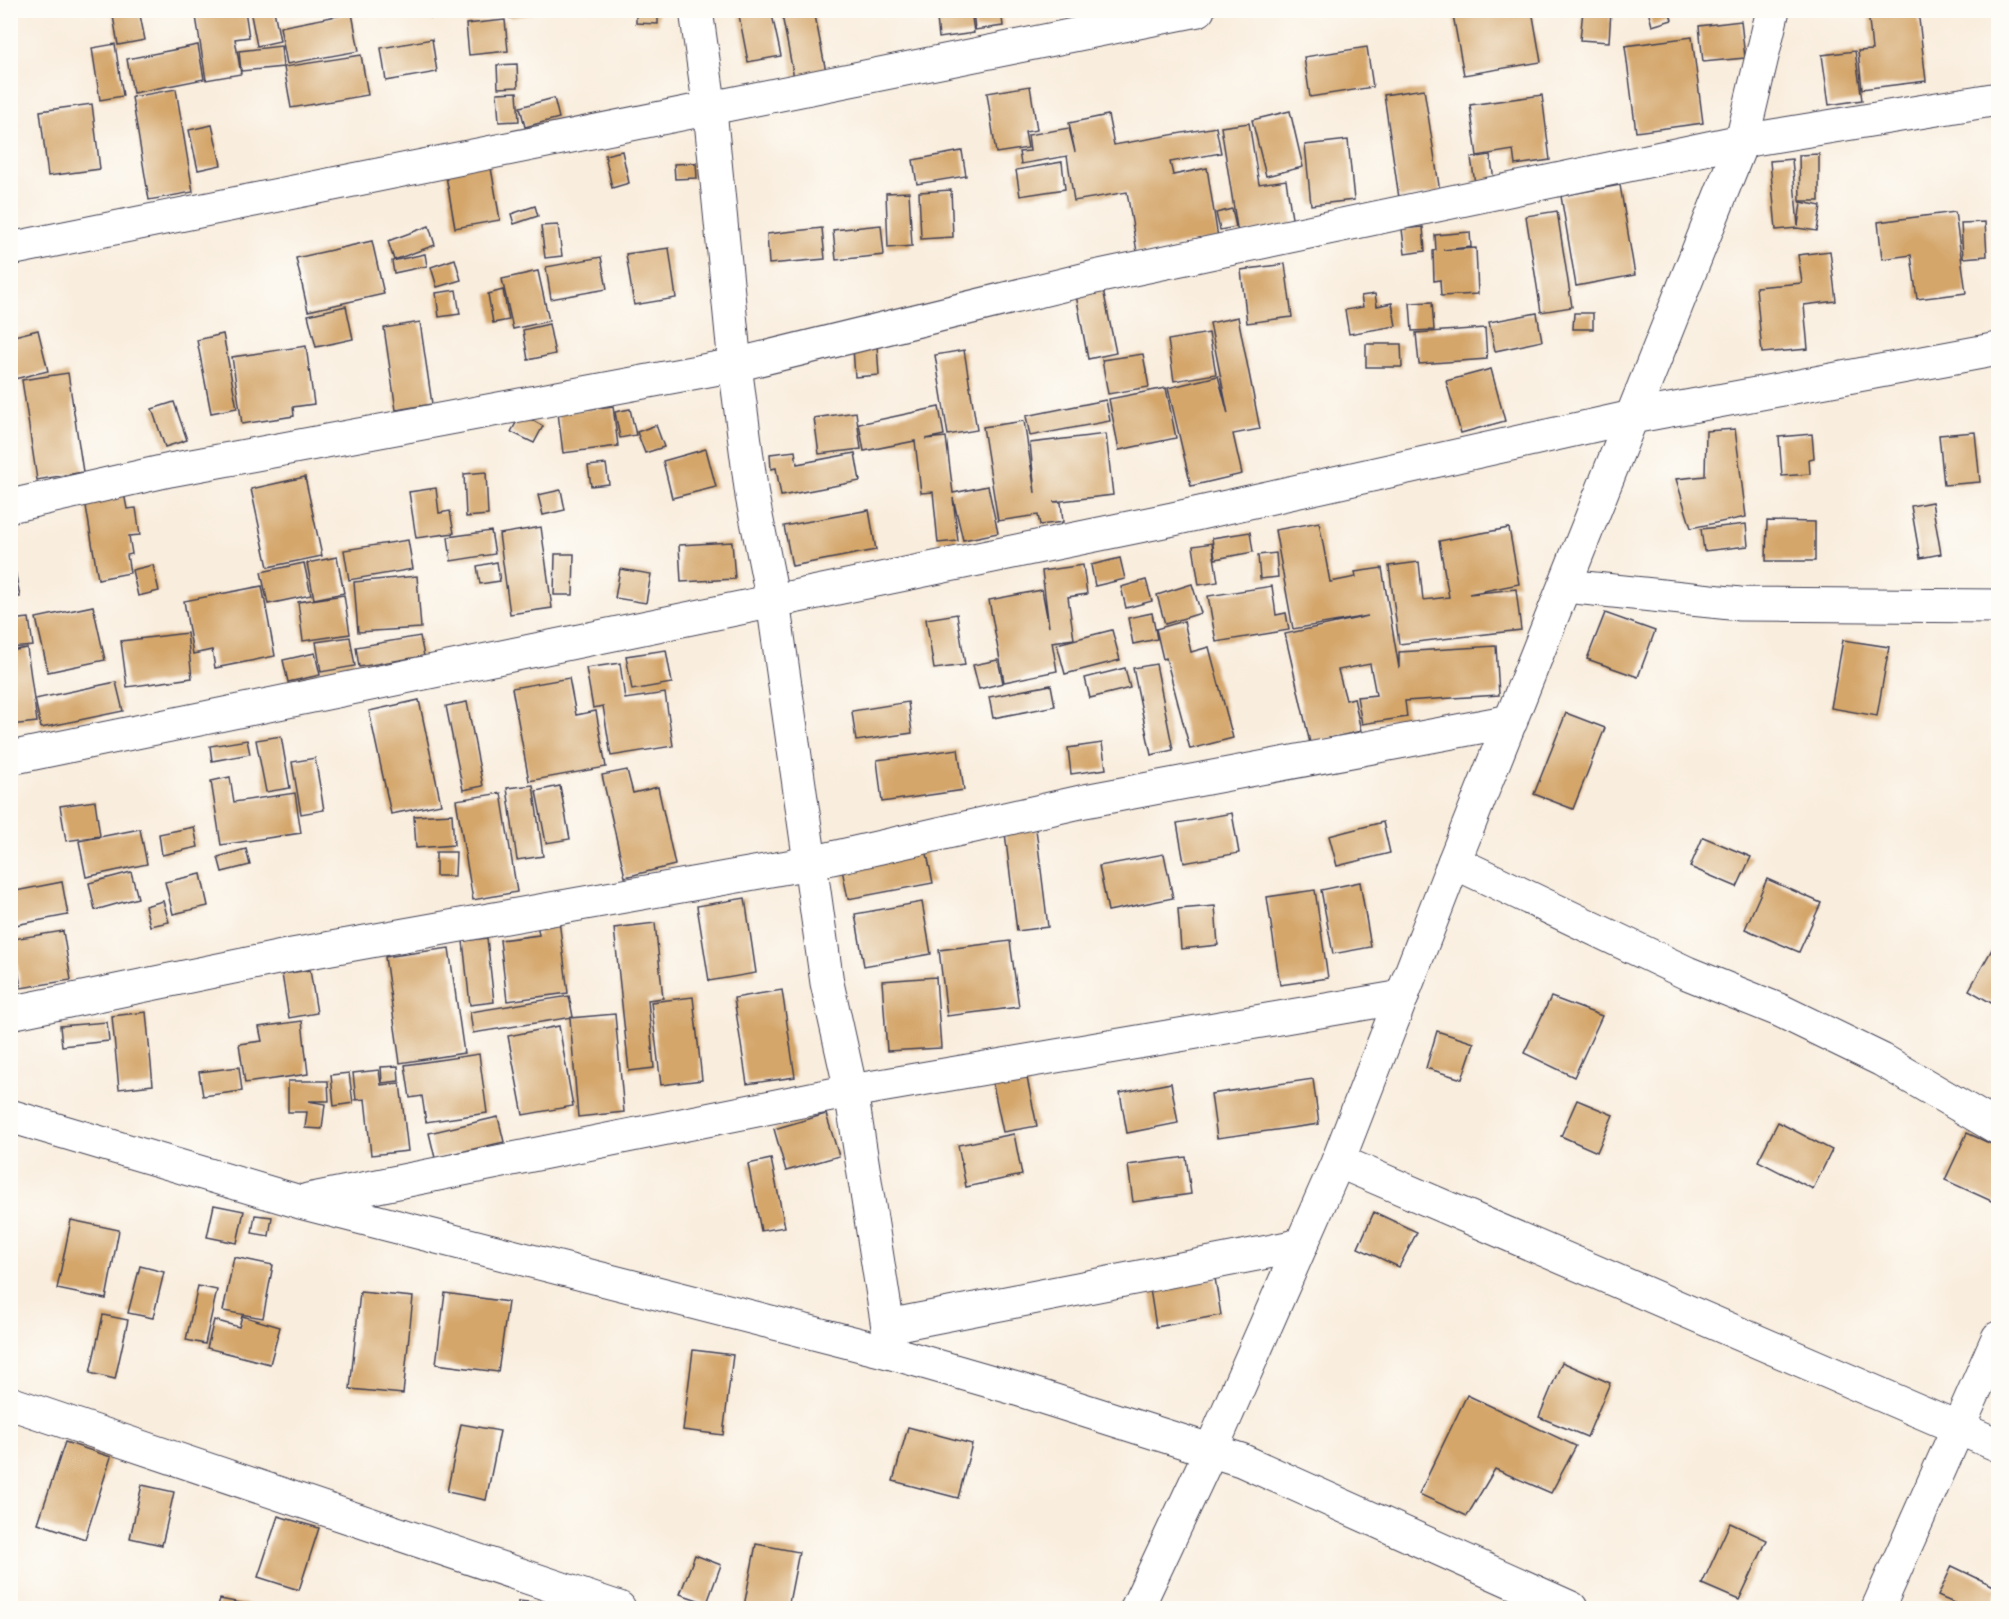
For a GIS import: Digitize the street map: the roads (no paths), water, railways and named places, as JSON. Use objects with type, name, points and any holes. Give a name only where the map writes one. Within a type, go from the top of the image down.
[{"type":"street","points":[[696,10],[710,110],[735,365],[752,496],[773,601],[827,983],[851,1091],[890,1339]]},
{"type":"street","points":[[10,249],[1198,10]]},
{"type":"street","points":[[1137,1608],[1211,1450],[1338,1161],[1454,862],[1742,141],[1773,10]]},
{"type":"street","points":[[10,506],[170,470],[735,365],[1095,277],[1742,141],[1998,99]]},
{"type":"street","points":[[10,758],[1173,519],[1632,417],[1998,349]]},
{"type":"street","points":[[1565,586],[1740,604],[1998,606]]},
{"type":"street","points":[[10,1012],[292,955],[810,863],[1085,801],[1511,721]]},
{"type":"street","points":[[1454,862],[1687,973],[1800,1020],[1882,1060],[1998,1128]]},
{"type":"street","points":[[300,1202],[851,1091],[1402,997]]},
{"type":"street","points":[[10,1116],[300,1202],[890,1339],[1017,1389],[1241,1460],[1571,1608]]},
{"type":"street","points":[[1338,1161],[1998,1445]]},
{"type":"street","points":[[890,1339],[1299,1246]]},
{"type":"street","points":[[1878,1608],[1998,1338]]},
{"type":"street","points":[[10,1403],[619,1608]]}]
